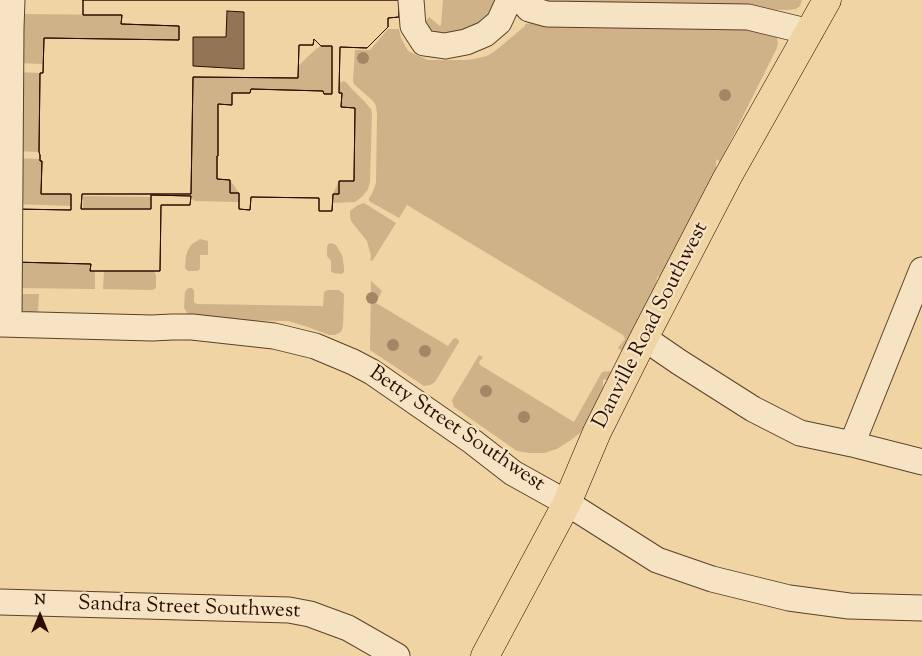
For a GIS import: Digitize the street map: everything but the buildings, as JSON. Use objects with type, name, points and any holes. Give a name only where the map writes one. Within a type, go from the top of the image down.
[{"type":"main road","name":"Danville Road Southwest","points":[[485,656],[567,503],[597,432],[727,178],[827,0]]},
{"type":"street","points":[[5,324],[6,28],[12,0]]},
{"type":"street","points":[[412,0],[413,26],[424,43],[445,46],[466,42],[485,34],[499,22],[509,0]]},
{"type":"street","points":[[521,0],[529,9],[548,14],[748,17],[810,32]]},
{"type":"street","points":[[852,444],[922,270]]},
{"type":"street","name":"Betty Street Southwest","points":[[5,324],[192,328],[274,336],[315,346],[372,372],[513,473],[567,503],[657,560],[712,579],[788,598],[849,606],[922,608]]},
{"type":"street","points":[[644,338],[753,410],[800,433],[922,462]]},
{"type":"street","name":"Sandra Street Southwest","points":[[0,602],[290,610],[310,614],[348,628],[397,656]]},
{"type":"shaded area","points":[[443,0],[506,0],[492,25],[430,37],[424,27],[426,21],[429,17],[441,25]]},
{"type":"shaded area","points":[[528,0],[802,0],[800,6],[789,10],[536,5]]},
{"type":"shaded area","points":[[21,14],[122,15],[121,23],[179,26],[179,40],[44,38],[43,64],[17,63]]},
{"type":"shaded area","points":[[543,21],[766,25],[776,34],[778,44],[776,50],[720,162],[716,159],[716,170],[660,278],[658,276],[656,286],[622,351],[618,348],[625,339],[623,335],[407,205],[399,218],[369,201],[376,183],[377,114],[373,101],[354,84],[355,50],[370,50],[388,29],[399,29],[401,38],[408,51],[428,60],[474,59],[487,56],[495,51],[525,24]]},
{"type":"shaded area","points":[[321,46],[332,46],[332,94],[324,94],[323,91],[251,89],[250,93],[232,93],[232,105],[218,104],[217,179],[230,180],[239,193],[239,202],[195,201],[192,199],[193,77],[298,78],[298,66]]},
{"type":"shaded area","points":[[17,72],[40,73],[39,152],[15,151]]},
{"type":"shaded area","points":[[344,81],[371,109],[370,182],[363,196],[355,202],[333,203],[333,194],[339,181],[354,181],[355,108],[341,107],[342,93],[339,93],[339,84]]},
{"type":"shaded area","points":[[15,158],[40,159],[42,161],[41,194],[71,194],[71,206],[15,204]]},
{"type":"shaded area","points":[[83,196],[151,197],[150,208],[83,208]]},
{"type":"shaded area","points":[[364,203],[396,223],[373,260],[370,261],[371,256],[367,241],[351,221],[350,216],[350,211]]},
{"type":"shaded area","points":[[200,239],[208,241],[208,255],[200,255],[199,270],[188,271],[185,268],[188,250],[192,244]]},
{"type":"shaded area","points":[[331,243],[336,245],[342,255],[344,272],[342,274],[331,271],[331,261],[327,256],[327,247]]},
{"type":"shaded area","points":[[16,262],[91,264],[90,271],[95,271],[95,289],[16,288]]},
{"type":"shaded area","points":[[104,271],[154,271],[156,275],[156,288],[152,290],[103,289]]},
{"type":"shaded area","points":[[371,281],[382,291],[376,303],[448,346],[454,338],[458,339],[459,342],[435,382],[430,385],[424,386],[370,350]]},
{"type":"shaded area","points":[[192,288],[194,291],[194,302],[197,304],[323,306],[325,291],[339,290],[344,294],[343,326],[341,332],[329,335],[288,321],[200,320],[188,314],[184,308],[185,292]]},
{"type":"shaded area","points":[[14,294],[39,294],[38,311],[30,313],[18,310]]},
{"type":"shaded area","points":[[479,355],[483,357],[479,362],[480,365],[574,422],[602,372],[612,372],[608,381],[603,380],[603,390],[581,432],[557,449],[544,453],[529,453],[517,451],[454,407],[452,400]]}]
